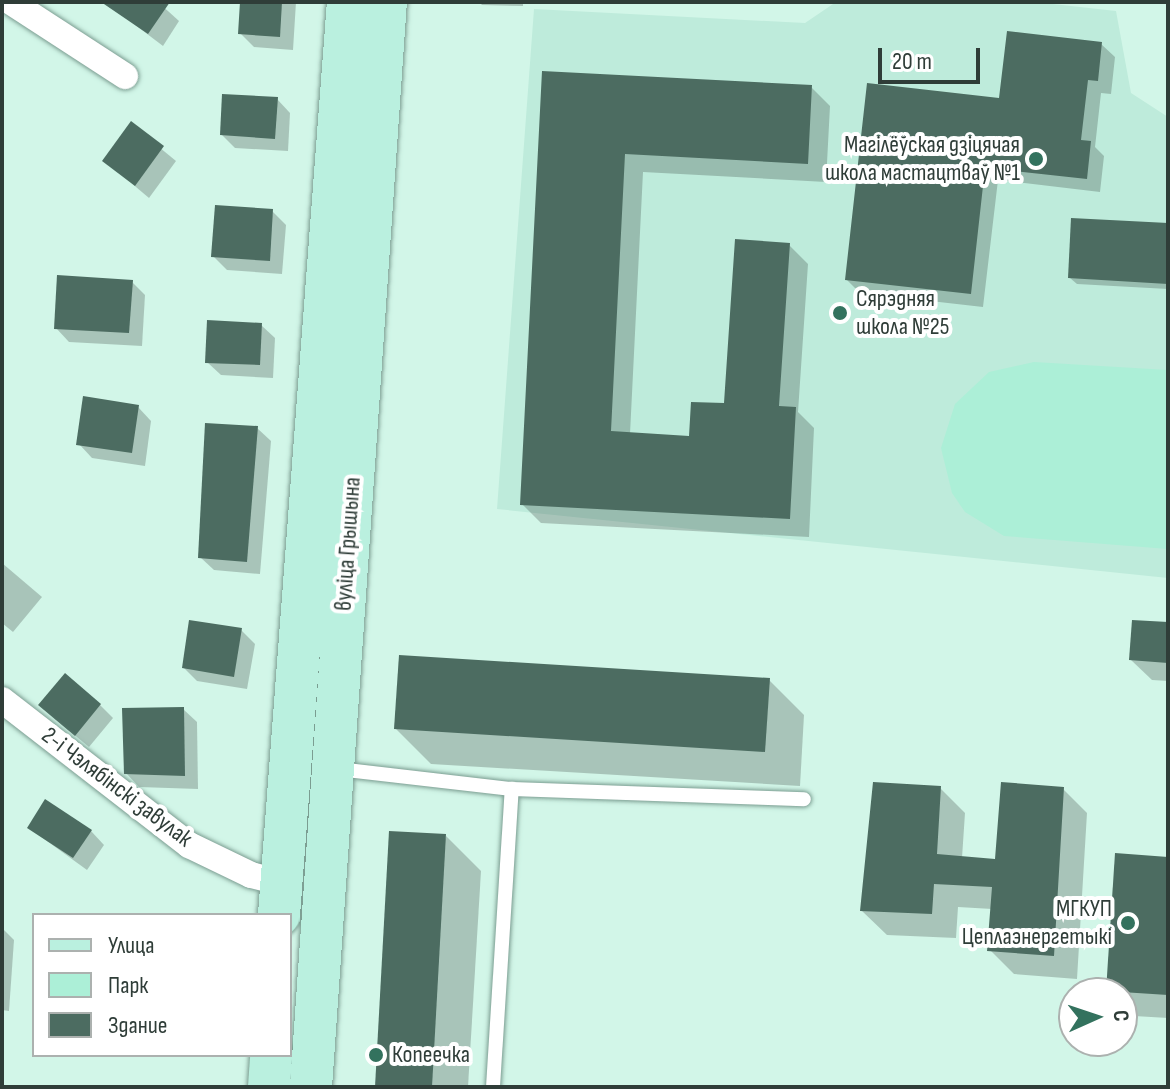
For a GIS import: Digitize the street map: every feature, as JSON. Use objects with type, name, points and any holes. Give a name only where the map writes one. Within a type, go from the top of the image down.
[{"type":"main road","name":"вуліца Грышына","points":[[281,899],[348,2]]},
{"type":"main road","name":"вуліца Грышына","points":[[311,1087],[386,2]]},
{"type":"main road","points":[[269,1087],[271,1057]]},
{"type":"street","points":[[11,2],[125,76]]},
{"type":"street","name":"2-і Чэлябінскі завулак","points":[[2,700],[189,845],[251,875],[281,899]]},
{"type":"lane","points":[[332,769],[512,789],[804,799]]},
{"type":"lane","points":[[493,1087],[512,789]]},
{"type":"shaded area","name":"Сярэдняя школа №25","points":[[836,2],[1035,2],[1116,11],[1131,93],[1168,117],[1168,578],[497,509],[534,9],[805,23]]},
{"type":"green space","points":[[1034,362],[1168,370],[1168,549],[1004,536],[965,512],[952,493],[941,448],[955,404],[989,372]]},
{"type":"building","points":[[101,2],[170,2],[148,34]]},
{"type":"building","points":[[240,2],[282,2],[280,37],[238,34]]},
{"type":"building","name":"Магілёўская дзіцячая школа мастацтваў №1","points":[[1007,31],[1102,42],[1098,81],[1088,80],[1081,140],[1091,141],[1087,179],[985,168],[971,294],[845,280],[867,83],[999,98]]},
{"type":"building","points":[[542,71],[812,85],[808,164],[625,154],[611,431],[689,436],[691,402],[724,403],[735,239],[790,243],[779,406],[796,407],[790,519],[520,505]]},
{"type":"building","points":[[222,94],[278,97],[275,139],[220,135]]},
{"type":"building","points":[[131,121],[164,146],[135,186],[102,161]]},
{"type":"building","points":[[215,205],[273,209],[270,261],[211,257]]},
{"type":"building","points":[[1071,218],[1168,223],[1168,284],[1068,278]]},
{"type":"building","points":[[57,275],[133,280],[129,333],[54,329]]},
{"type":"building","points":[[207,320],[262,323],[260,365],[205,363]]},
{"type":"building","points":[[83,396],[139,405],[132,453],[76,445]]},
{"type":"building","points":[[205,423],[258,426],[247,562],[198,558]]},
{"type":"building","points":[[189,620],[242,628],[234,677],[182,668]]},
{"type":"building","points":[[1132,620],[1168,622],[1168,663],[1129,660]]},
{"type":"building","points":[[399,655],[770,678],[765,752],[394,729]]},
{"type":"building","points":[[65,673],[101,704],[75,736],[38,705]]},
{"type":"building","points":[[184,707],[185,776],[124,774],[122,708]]},
{"type":"building","points":[[873,782],[941,786],[937,854],[995,859],[1001,782],[1064,787],[1054,956],[987,951],[992,887],[934,884],[932,914],[860,911]]},
{"type":"building","points":[[45,799],[92,830],[73,858],[27,828]]},
{"type":"building","points":[[389,831],[446,834],[432,1087],[375,1087]]},
{"type":"building","points":[[1115,853],[1168,857],[1168,995],[1138,993],[1138,977],[1107,977]]},
{"type":"place","name":"Магілёўская дзіцячая школа мастацтваў №1","points":[[1036,159]]},
{"type":"place","name":"Сярэдняя школа №25","points":[[840,313]]},
{"type":"place","name":"МГКУП Цеплаэнергетыкі","points":[[1128,923]]},
{"type":"place","name":"Копеечка","points":[[376,1055]]}]
